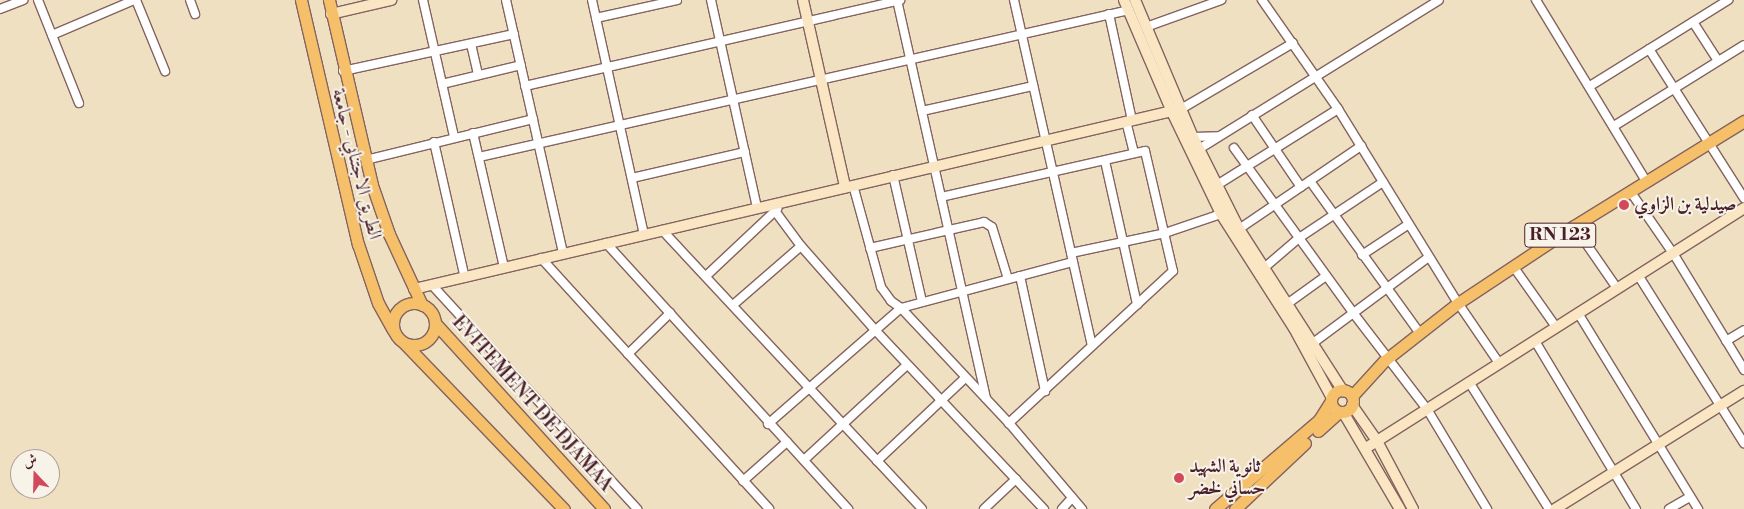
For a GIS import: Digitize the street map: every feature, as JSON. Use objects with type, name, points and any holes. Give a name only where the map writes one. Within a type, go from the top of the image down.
[{"type":"main road","name":"الطريق الاجتنابي - جامعة","points":[[301,0],[358,244],[378,303],[394,330]]},
{"type":"main road","name":"الطريق الاجتنابي - جامعة","points":[[329,0],[343,72],[366,160],[389,234],[422,305]]},
{"type":"main road","name":"RN 123","points":[[1349,396],[1356,379],[1386,359],[1458,303],[1574,226],[1744,121]]},
{"type":"main road","points":[[405,344],[422,344],[429,339],[435,323],[428,310],[422,305],[414,304],[400,309],[395,315],[394,330],[405,344],[564,509]]},
{"type":"main road","name":"EVITEMENT DE DJAMAA","points":[[435,323],[604,509]]},
{"type":"main road","points":[[1331,399],[1349,396]]},
{"type":"main road","points":[[1235,509],[1341,412],[1349,396]]},
{"type":"main road","points":[[1331,399],[1341,412]]},
{"type":"main road","points":[[1215,509],[1319,420],[1331,399]]},
{"type":"street","points":[[0,9],[23,0]]},
{"type":"street","points":[[38,0],[79,103]]},
{"type":"street","points":[[52,35],[135,0],[165,71]]},
{"type":"street","points":[[190,0],[195,14]]},
{"type":"street","points":[[331,14],[391,0]]},
{"type":"street","points":[[423,0],[454,137]]},
{"type":"street","points":[[506,0],[563,253]]},
{"type":"street","points":[[592,0],[644,234]]},
{"type":"street","points":[[596,18],[677,0]]},
{"type":"street","points":[[711,0],[757,207]]},
{"type":"street","points":[[802,0],[820,80],[849,186],[881,287],[890,301],[901,308],[1009,423],[1082,509]]},
{"type":"street","points":[[526,86],[899,0],[910,60],[986,398]]},
{"type":"street","points":[[1014,0],[1092,345]]},
{"type":"street","points":[[1124,0],[1195,151],[1221,214],[1294,328],[1331,399]]},
{"type":"street","points":[[1134,0],[1146,27],[1176,111],[1193,137],[1195,151],[1217,185],[1239,229],[1377,441],[1414,509]]},
{"type":"street","points":[[1146,27],[1221,0]]},
{"type":"street","points":[[1262,0],[1338,109],[1458,303],[1500,363]]},
{"type":"street","points":[[1195,151],[1315,74],[1439,0]]},
{"type":"street","points":[[1536,0],[1646,181]]},
{"type":"street","points":[[1590,86],[1728,0]]},
{"type":"street","points":[[479,157],[1129,10]]},
{"type":"street","points":[[1110,14],[1134,153]]},
{"type":"street","points":[[1693,22],[1718,61]]},
{"type":"street","points":[[343,72],[514,34]]},
{"type":"street","points":[[471,44],[478,75]]},
{"type":"street","points":[[414,289],[1045,139],[1176,111],[1293,44]]},
{"type":"street","points":[[1614,126],[1744,45]]},
{"type":"street","points":[[1649,49],[1744,198]]},
{"type":"street","points":[[442,84],[521,65]]},
{"type":"street","points":[[922,111],[1033,86]]},
{"type":"street","points":[[1217,185],[1338,109]]},
{"type":"street","points":[[1252,115],[1274,150],[1301,187]]},
{"type":"street","points":[[366,160],[533,119]]},
{"type":"street","points":[[474,133],[504,267]]},
{"type":"street","points":[[1193,137],[1220,135]]},
{"type":"street","points":[[434,142],[465,278]]},
{"type":"street","points":[[1239,229],[1361,146]]},
{"type":"street","points":[[1234,148],[1386,359],[1427,409],[1488,509]]},
{"type":"street","points":[[941,197],[1146,151],[1173,271],[1009,423]]},
{"type":"street","points":[[632,178],[745,152]]},
{"type":"street","points":[[1105,161],[1138,304]]},
{"type":"street","points":[[893,175],[922,302]]},
{"type":"street","points":[[1310,181],[1419,332]]},
{"type":"street","points":[[1264,268],[1299,238],[1383,182]]},
{"type":"street","points":[[1630,191],[1673,253],[1744,370]]},
{"type":"street","points":[[706,276],[786,201]]},
{"type":"street","points":[[1366,448],[1744,208]]},
{"type":"street","points":[[775,211],[801,246],[876,331],[1044,509]]},
{"type":"street","points":[[1071,253],[1165,232],[1221,214]]},
{"type":"street","points":[[870,248],[948,230],[989,223],[1008,279]]},
{"type":"street","points":[[1362,255],[1409,224]]},
{"type":"street","points":[[1574,226],[1617,288]]},
{"type":"street","points":[[662,230],[922,509]]},
{"type":"street","points":[[606,243],[768,424],[804,460],[848,509]]},
{"type":"street","points":[[732,304],[801,246]]},
{"type":"street","points":[[1313,343],[1429,257]]},
{"type":"street","points":[[541,258],[769,509]]},
{"type":"street","points":[[768,424],[901,308],[1073,262]]},
{"type":"street","points":[[1513,266],[1556,327]]},
{"type":"street","points":[[1638,275],[1744,443]]},
{"type":"street","points":[[1020,276],[1045,391]]},
{"type":"street","points":[[1288,304],[1326,276]]},
{"type":"street","points":[[432,285],[637,509]]},
{"type":"street","points":[[628,354],[670,313]]},
{"type":"street","points":[[1578,314],[1698,509]]},
{"type":"street","points":[[1726,341],[1744,330]]},
{"type":"street","points":[[1535,341],[1636,509]]},
{"type":"street","points":[[804,460],[907,365]]},
{"type":"street","points":[[877,461],[942,402],[965,378]]},
{"type":"street","points":[[1469,382],[1549,509]]},
{"type":"street","points":[[1554,509],[1744,391]]},
{"type":"street","points":[[1341,412],[1366,448],[1400,509]]},
{"type":"street","points":[[743,481],[787,442]]},
{"type":"street","points":[[984,509],[1016,479]]},
{"type":"street","points":[[1669,509],[1690,497]]},
{"type":"street","points":[[1062,509],[1072,498]]},
{"type":"place","name":"صيدلية بن الزاوي","points":[[1624,205]]},
{"type":"place","name":"ثانوية الشهيد حساني لخضر","points":[[1179,478]]}]
